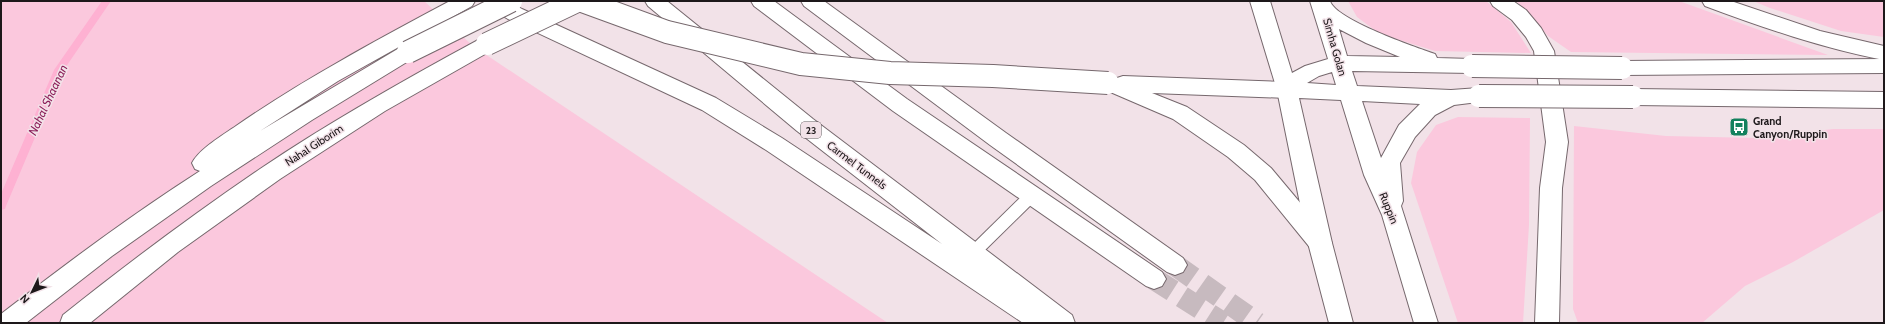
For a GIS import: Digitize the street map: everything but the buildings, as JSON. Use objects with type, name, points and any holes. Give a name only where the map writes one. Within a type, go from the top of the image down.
[{"type":"main road","points":[[8,323],[226,144],[309,90],[395,39],[465,1]]},
{"type":"main road","points":[[493,1],[515,14],[709,104],[774,144],[1043,323]]},
{"type":"main road","points":[[72,271],[223,165],[331,96],[408,52],[511,1]]},
{"type":"main road","name":"Nahal Giborim","points":[[72,323],[113,289],[203,220],[362,114],[445,66],[577,1]]},
{"type":"main road","points":[[582,1],[667,32],[741,52],[801,64],[890,73],[993,76],[1108,83],[1451,98],[1480,96],[1884,100]]},
{"type":"main road","name":"Carmel Tunnels","points":[[655,1],[805,125],[1063,323]]},
{"type":"main road","points":[[761,1],[900,105],[1154,279]]},
{"type":"main road","points":[[811,1],[998,139],[1175,265]]},
{"type":"main road","points":[[1260,1],[1287,90],[1320,242],[1341,323]]},
{"type":"main road","points":[[1500,1],[1519,15],[1534,33],[1544,51],[1557,142],[1551,188],[1547,323]]},
{"type":"main road","points":[[1712,1],[1810,37],[1853,48],[1884,53]]},
{"type":"main road","points":[[1322,5],[1336,19],[1369,36],[1405,51],[1446,65]]},
{"type":"main road","name":"Simha Golan","points":[[1322,5],[1349,94]]},
{"type":"main road","points":[[1287,90],[1300,78],[1312,71],[1340,63],[1622,68],[1884,66]]},
{"type":"main road","points":[[1108,83],[1180,113],[1236,150],[1264,174],[1320,242]]},
{"type":"main road","name":"Ruppin","points":[[1349,94],[1374,175],[1393,215],[1426,323]]},
{"type":"main road","points":[[1393,215],[1389,163],[1407,131],[1417,119],[1428,109],[1451,98]]},
{"type":"lane","points":[[973,253],[1032,195]]},
{"type":"shaded area","points":[[1,1],[424,1],[473,46],[888,323],[1,323]]},
{"type":"shaded area","points":[[1348,1],[1486,1],[1511,22],[1531,53],[1435,51],[1380,34],[1357,17]]},
{"type":"shaded area","points":[[1516,1],[1679,1],[1828,55],[1571,52],[1548,36],[1528,12]]},
{"type":"shaded area","points":[[1753,1],[1884,1],[1884,37],[1841,31]]},
{"type":"shaded area","points":[[1458,117],[1530,118],[1529,225],[1523,323],[1458,323],[1411,183],[1417,152],[1436,125]]},
{"type":"shaded area","points":[[1574,126],[1666,136],[1756,138],[1833,129],[1884,129],[1884,210],[1793,262],[1745,286],[1702,323],[1578,323],[1573,309]]},
{"type":"waterway","name":"Nahal Shaanan","points":[[1,206],[59,70],[107,1]]},
{"type":"tunnel","points":[[1175,265],[1257,323]]},
{"type":"tunnel","points":[[1154,279],[1223,323]]},
{"type":"place","name":"Grand Canyon/Ruppin","points":[[1739,127]]}]
